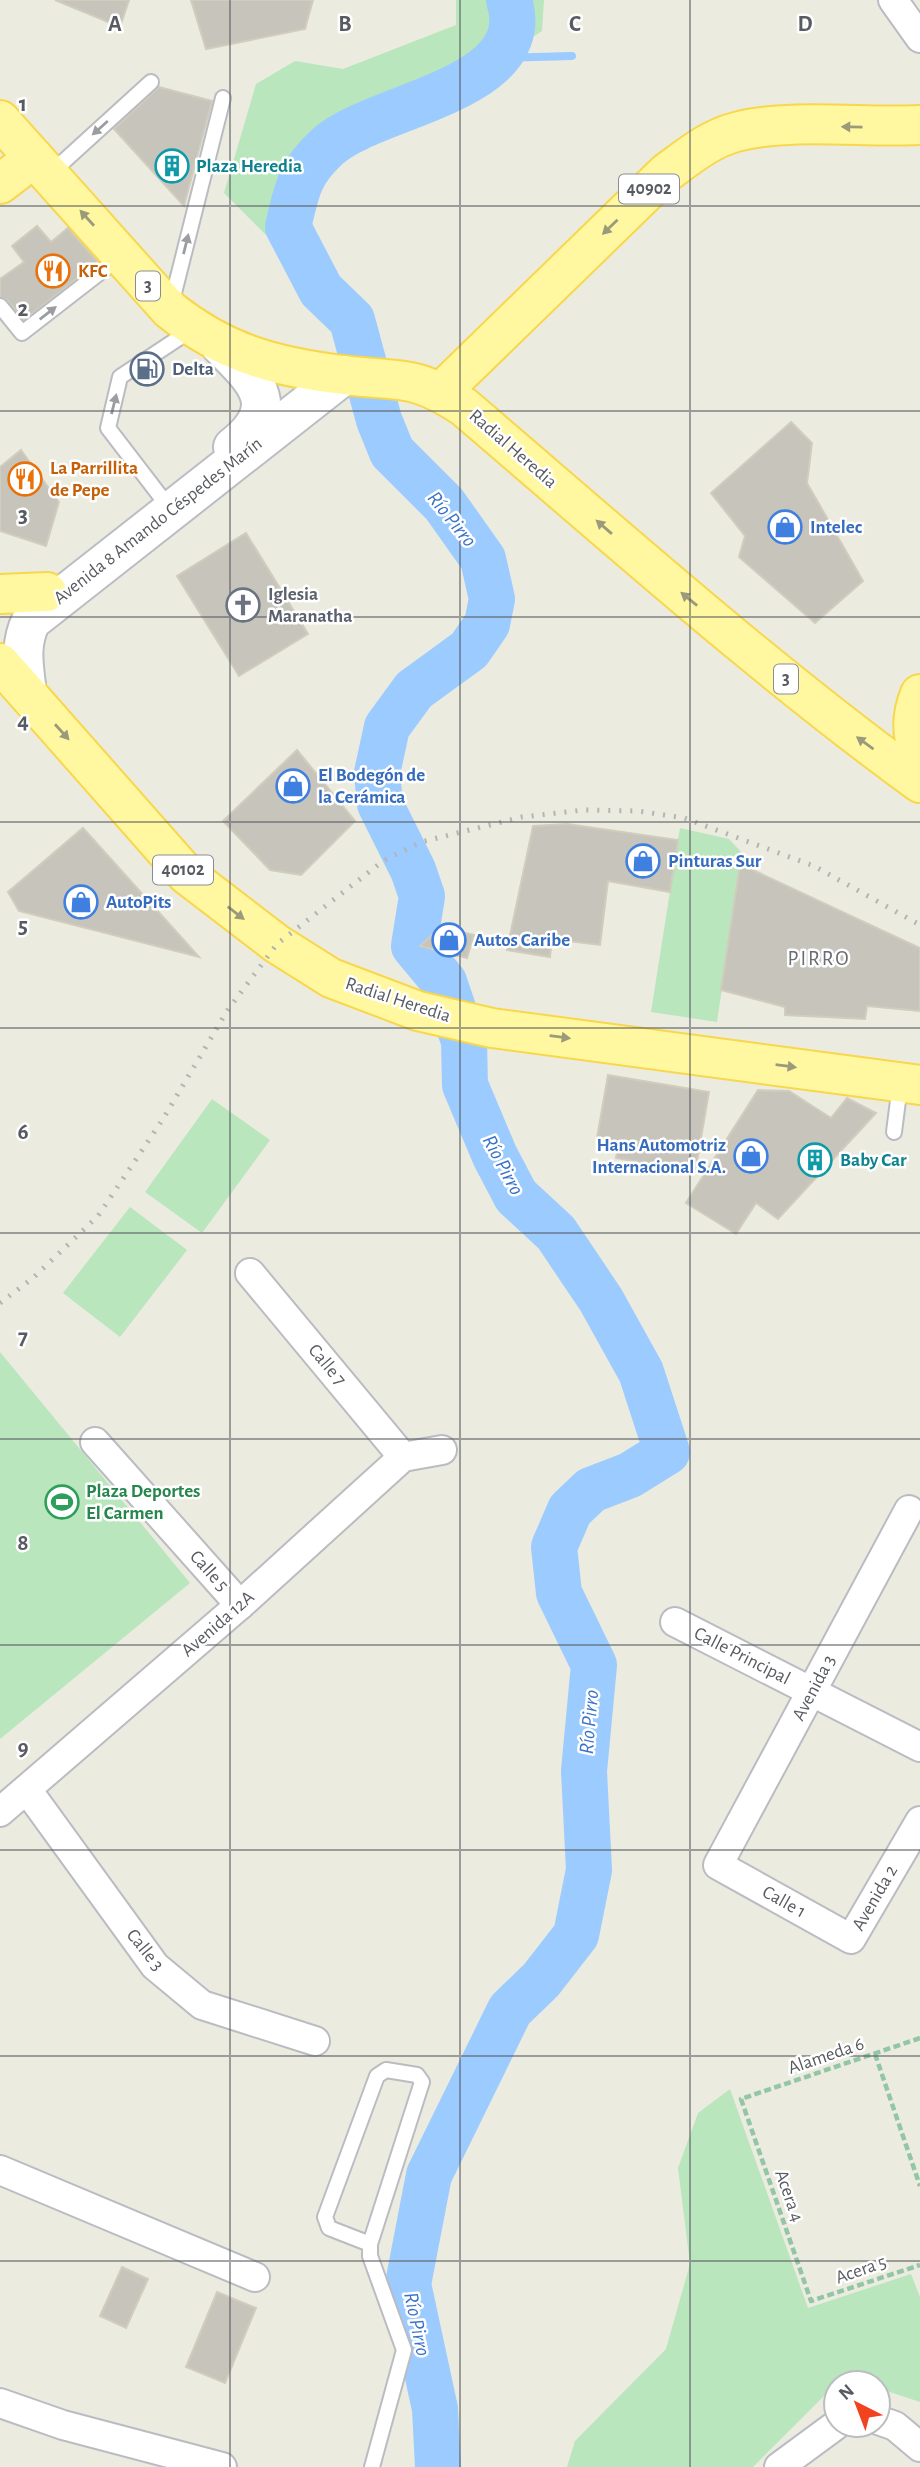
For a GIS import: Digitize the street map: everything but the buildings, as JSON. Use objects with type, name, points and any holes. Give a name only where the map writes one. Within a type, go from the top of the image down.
[{"type":"main road","name":"3","points":[[0,120],[122,256],[194,328],[265,362],[347,376],[424,385]]},
{"type":"main road","name":"40902","points":[[424,385],[666,173],[701,147],[735,132],[770,126],[875,128],[920,125]]},
{"type":"main road","points":[[0,184],[41,166]]},
{"type":"main road","name":"Radial Heredia","points":[[424,385],[464,407],[656,572],[852,733],[920,783]]},
{"type":"main road","points":[[0,594],[47,592]]},
{"type":"main road","name":"Radial Heredia","points":[[0,663],[187,875],[277,944],[331,978],[418,1011],[492,1028],[910,1083]]},
{"type":"main road","points":[[920,694],[913,713],[914,740],[920,757]]},
{"type":"street","points":[[893,0],[920,38]]},
{"type":"street","name":"Avenida 8 Amando Céspedes Marín","points":[[0,631],[248,435],[260,420],[262,404],[247,373],[194,328]]},
{"type":"street","name":"Avenida 8 Amando Céspedes Marín","points":[[27,694],[22,651],[24,635],[31,621],[347,376]]},
{"type":"street","name":"Calle 7","points":[[250,1273],[403,1457]]},
{"type":"street","name":"Calle 5","points":[[95,1442],[240,1605]]},
{"type":"street","points":[[403,1457],[442,1450]]},
{"type":"street","name":"Avenida 12A","points":[[0,1812],[240,1605],[403,1457]]},
{"type":"street","name":"Avenida 3","points":[[718,1866],[909,1510]]},
{"type":"street","name":"Calle Principal","points":[[676,1622],[920,1747]]},
{"type":"street","name":"Calle 3","points":[[27,1791],[155,1966],[202,2004],[315,2041]]},
{"type":"street","name":"Avenida 2","points":[[851,1939],[920,1821]]},
{"type":"street","name":"Calle 1","points":[[718,1866],[851,1939]]},
{"type":"street","points":[[0,2170],[255,2277]]},
{"type":"street","points":[[0,2403],[63,2425],[222,2467]]},
{"type":"street","points":[[892,2425],[920,2447]]},
{"type":"street","points":[[779,2467],[822,2435]]},
{"type":"lane","points":[[41,166],[151,82]]},
{"type":"lane","points":[[164,501],[108,428],[120,377],[194,328],[223,98]]},
{"type":"lane","points":[[0,306],[22,333],[122,256]]},
{"type":"lane","points":[[894,1132],[910,1083]]},
{"type":"lane","points":[[370,2244],[329,2228],[325,2217],[377,2076],[386,2070],[417,2075],[422,2082],[370,2244],[370,2256],[404,2350],[372,2467]]},
{"type":"path","name":"Alameda 6","points":[[741,2099],[920,2038]]},
{"type":"path","points":[[875,2054],[920,2184]]},
{"type":"path","name":"Acera 4","points":[[741,2099],[811,2301]]},
{"type":"path","name":"Acera 5","points":[[811,2301],[920,2265]]},
{"type":"green space","points":[[456,0],[544,0],[542,31],[448,92],[376,120],[328,146],[299,178],[288,227],[321,290],[224,193],[256,84],[295,61],[343,69],[456,25]]},
{"type":"green space","points":[[680,828],[729,839],[742,853],[717,1022],[651,1012]]},
{"type":"green space","points":[[212,1099],[270,1140],[202,1233],[145,1192]]},
{"type":"green space","points":[[130,1207],[187,1250],[120,1337],[63,1293]]},
{"type":"green space","name":"Plaza Deportes El Carmen","points":[[0,1352],[190,1583],[0,1739]]},
{"type":"green space","points":[[730,2089],[808,2308],[911,2274],[920,2297],[920,2402],[892,2393],[892,2369],[822,2369],[822,2398],[753,2467],[567,2467],[575,2441],[666,2349],[690,2264],[678,2168],[698,2113]]},
{"type":"waterway","name":"Río Pirro","points":[[438,2467],[435,2409],[408,2284],[429,2175],[510,2010],[541,1980],[576,1935],[589,1870],[584,1771],[594,1665],[559,1593],[554,1547],[570,1510],[591,1490],[630,1475],[667,1452],[641,1372],[601,1300],[556,1233],[516,1196],[495,1156],[465,1085],[464,1041],[444,982],[414,946],[422,896],[413,870],[380,804],[377,773],[387,727],[414,690],[469,650],[487,624],[492,599],[483,559],[444,504],[392,452],[379,420],[352,320],[321,290],[288,227],[304,174],[327,147],[349,132],[446,92],[476,75],[499,55],[511,31],[509,0]]},
{"type":"waterway","points":[[500,58],[572,56]]},
{"type":"railway","points":[[0,1303],[33,1278],[98,1216],[163,1119],[227,1011],[277,944],[383,861],[421,842],[522,817],[583,810],[638,811],[684,818],[814,866],[920,925]]},
{"type":"place","name":"Plaza Heredia","points":[[172,166]]},
{"type":"place","name":"KFC","points":[[53,271]]},
{"type":"place","name":"Delta","points":[[147,369]]},
{"type":"place","name":"La Parrillita de Pepe","points":[[25,479]]},
{"type":"place","name":"Intelec","points":[[785,527]]},
{"type":"place","name":"Iglesia Maranatha","points":[[243,605]]},
{"type":"place","name":"El Bodegón de la Cerámica","points":[[293,786]]},
{"type":"place","name":"Pinturas Sur","points":[[643,861]]},
{"type":"place","name":"AutoPits","points":[[81,902]]},
{"type":"place","name":"Autos Caribe","points":[[449,940]]},
{"type":"place","name":"Hans Automotriz Internacional S.A.","points":[[751,1156]]},
{"type":"place","name":"Baby Car","points":[[815,1160]]},
{"type":"place","name":"Plaza Deportes El Carmen","points":[[62,1502]]},
{"type":"district","name":"PIRRO","points":[[819,958]]}]
